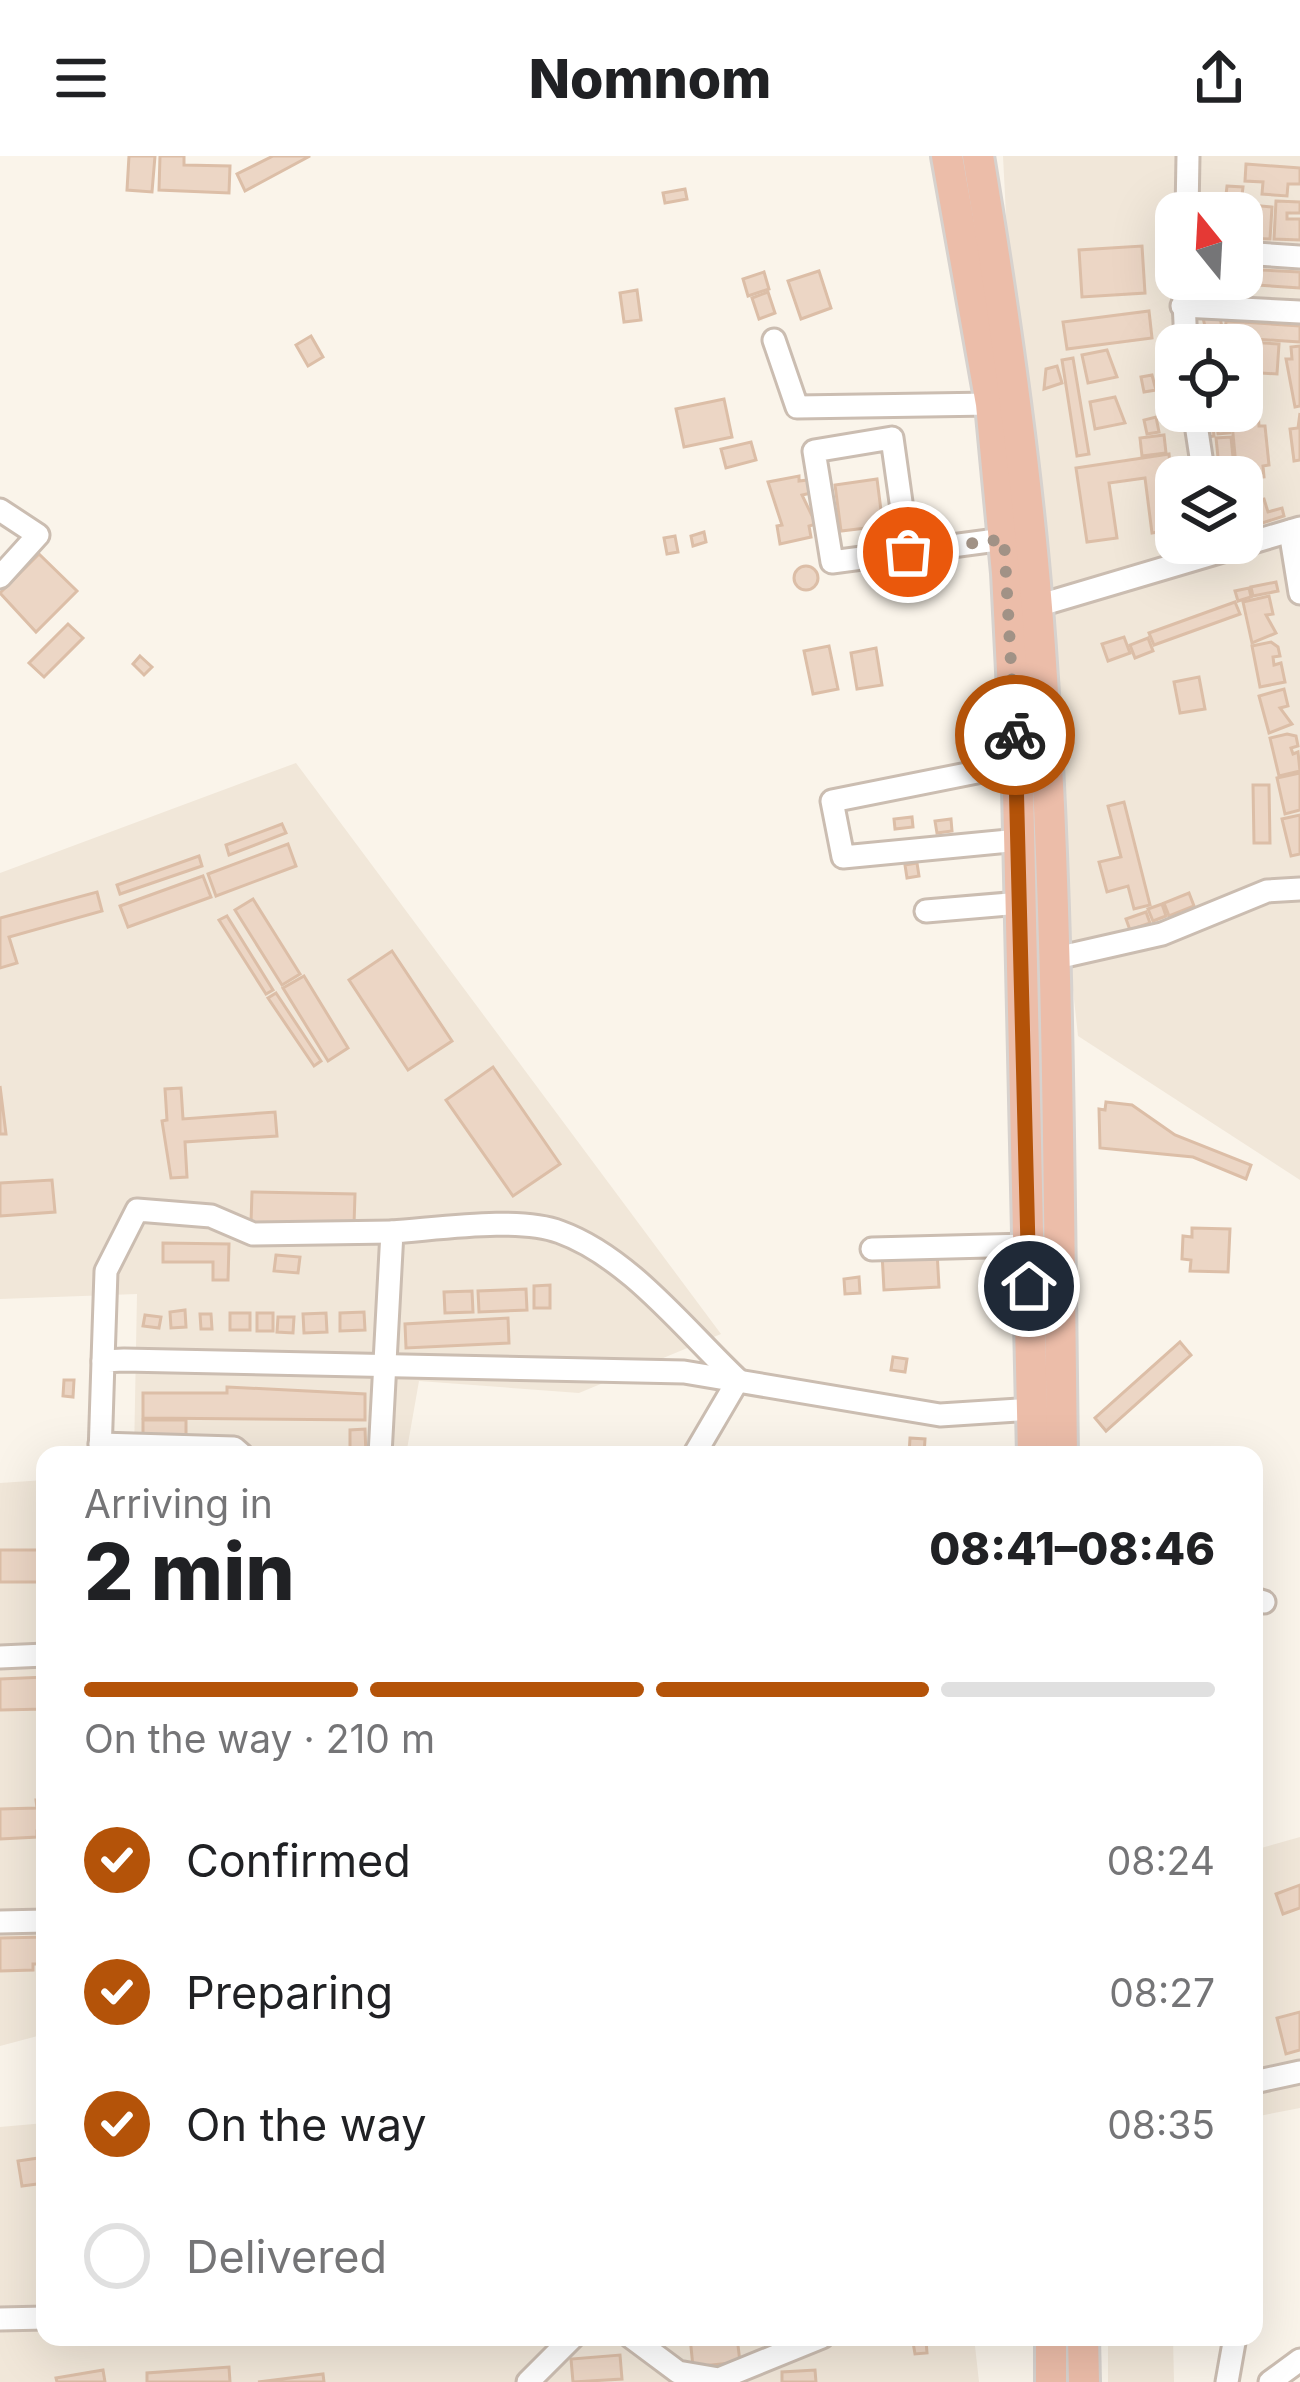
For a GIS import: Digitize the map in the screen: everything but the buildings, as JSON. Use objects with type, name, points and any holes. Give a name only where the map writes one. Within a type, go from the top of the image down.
[{"type":"highway","points":[[958,158],[1004,539],[1017,764],[1033,1446]]},
{"type":"highway","points":[[958,158],[1018,410],[1037,606],[1052,959],[1062,1446]]},
{"type":"highway","points":[[1051,2382],[1052,2346]]},
{"type":"highway","points":[[1083,2346],[1084,2382]]},
{"type":"street","points":[[1187,192],[1188,156]]},
{"type":"street","points":[[1263,255],[1300,256]]},
{"type":"street","points":[[1182,300],[1184,324]]},
{"type":"street","points":[[1182,306],[1300,312]]},
{"type":"street","points":[[774,340],[797,407],[991,404]]},
{"type":"street","points":[[908,552],[892,437],[814,451],[832,562],[908,552],[1004,539]]},
{"type":"street","points":[[0,510],[38,535],[0,577]]},
{"type":"street","points":[[1263,537],[1295,530],[1300,593]]},
{"type":"street","points":[[1037,606],[1164,564]]},
{"type":"street","points":[[1017,764],[832,801],[843,857],[1019,840]]},
{"type":"street","points":[[1052,959],[1162,934],[1267,891],[1300,889]]},
{"type":"street","points":[[926,911],[1020,903]]},
{"type":"street","points":[[100,1446],[106,1271],[137,1210],[211,1216],[253,1234],[476,1226],[556,1230],[611,1260],[738,1380]]},
{"type":"street","points":[[380,1446],[392,1232]]},
{"type":"street","points":[[872,1249],[1028,1244]]},
{"type":"street","points":[[103,1361],[384,1368],[563,1366],[738,1380],[840,1402],[940,1414],[1032,1408]]},
{"type":"street","points":[[699,1446],[738,1380]]},
{"type":"street","points":[[0,1657],[36,1655]]},
{"type":"street","points":[[0,1922],[36,1921]]},
{"type":"street","points":[[1263,2080],[1300,2072]]},
{"type":"street","points":[[0,2319],[36,2318]]},
{"type":"street","points":[[528,2382],[564,2346]]},
{"type":"street","points":[[643,2346],[678,2372],[719,2379],[747,2374],[804,2346]]},
{"type":"street","points":[[1227,2382],[1233,2346]]},
{"type":"street","points":[[1270,2382],[1300,2360]]},
{"type":"shaded area","points":[[1003,156],[1300,156],[1300,1180],[1078,1036],[1021,511]]},
{"type":"shaded area","points":[[296,763],[721,1334],[579,1393],[419,1381],[408,1446],[134,1446],[137,1294],[0,1299],[0,873]]},
{"type":"shaded area","points":[[36,1481],[36,2036],[0,2046],[0,1483]]},
{"type":"shaded area","points":[[1300,1837],[1300,2108],[1263,2115],[1263,1847]]},
{"type":"shaded area","points":[[36,2124],[36,2346],[975,2346],[979,2382],[0,2382],[0,2127]]},
{"type":"shaded area","points":[[1108,2346],[1173,2346],[1174,2382],[1108,2382]]},
{"type":"way so far","points":[[908,552],[1004,539],[1015,735]]},
{"type":"route","points":[[1015,735],[1029,1286]]}]
